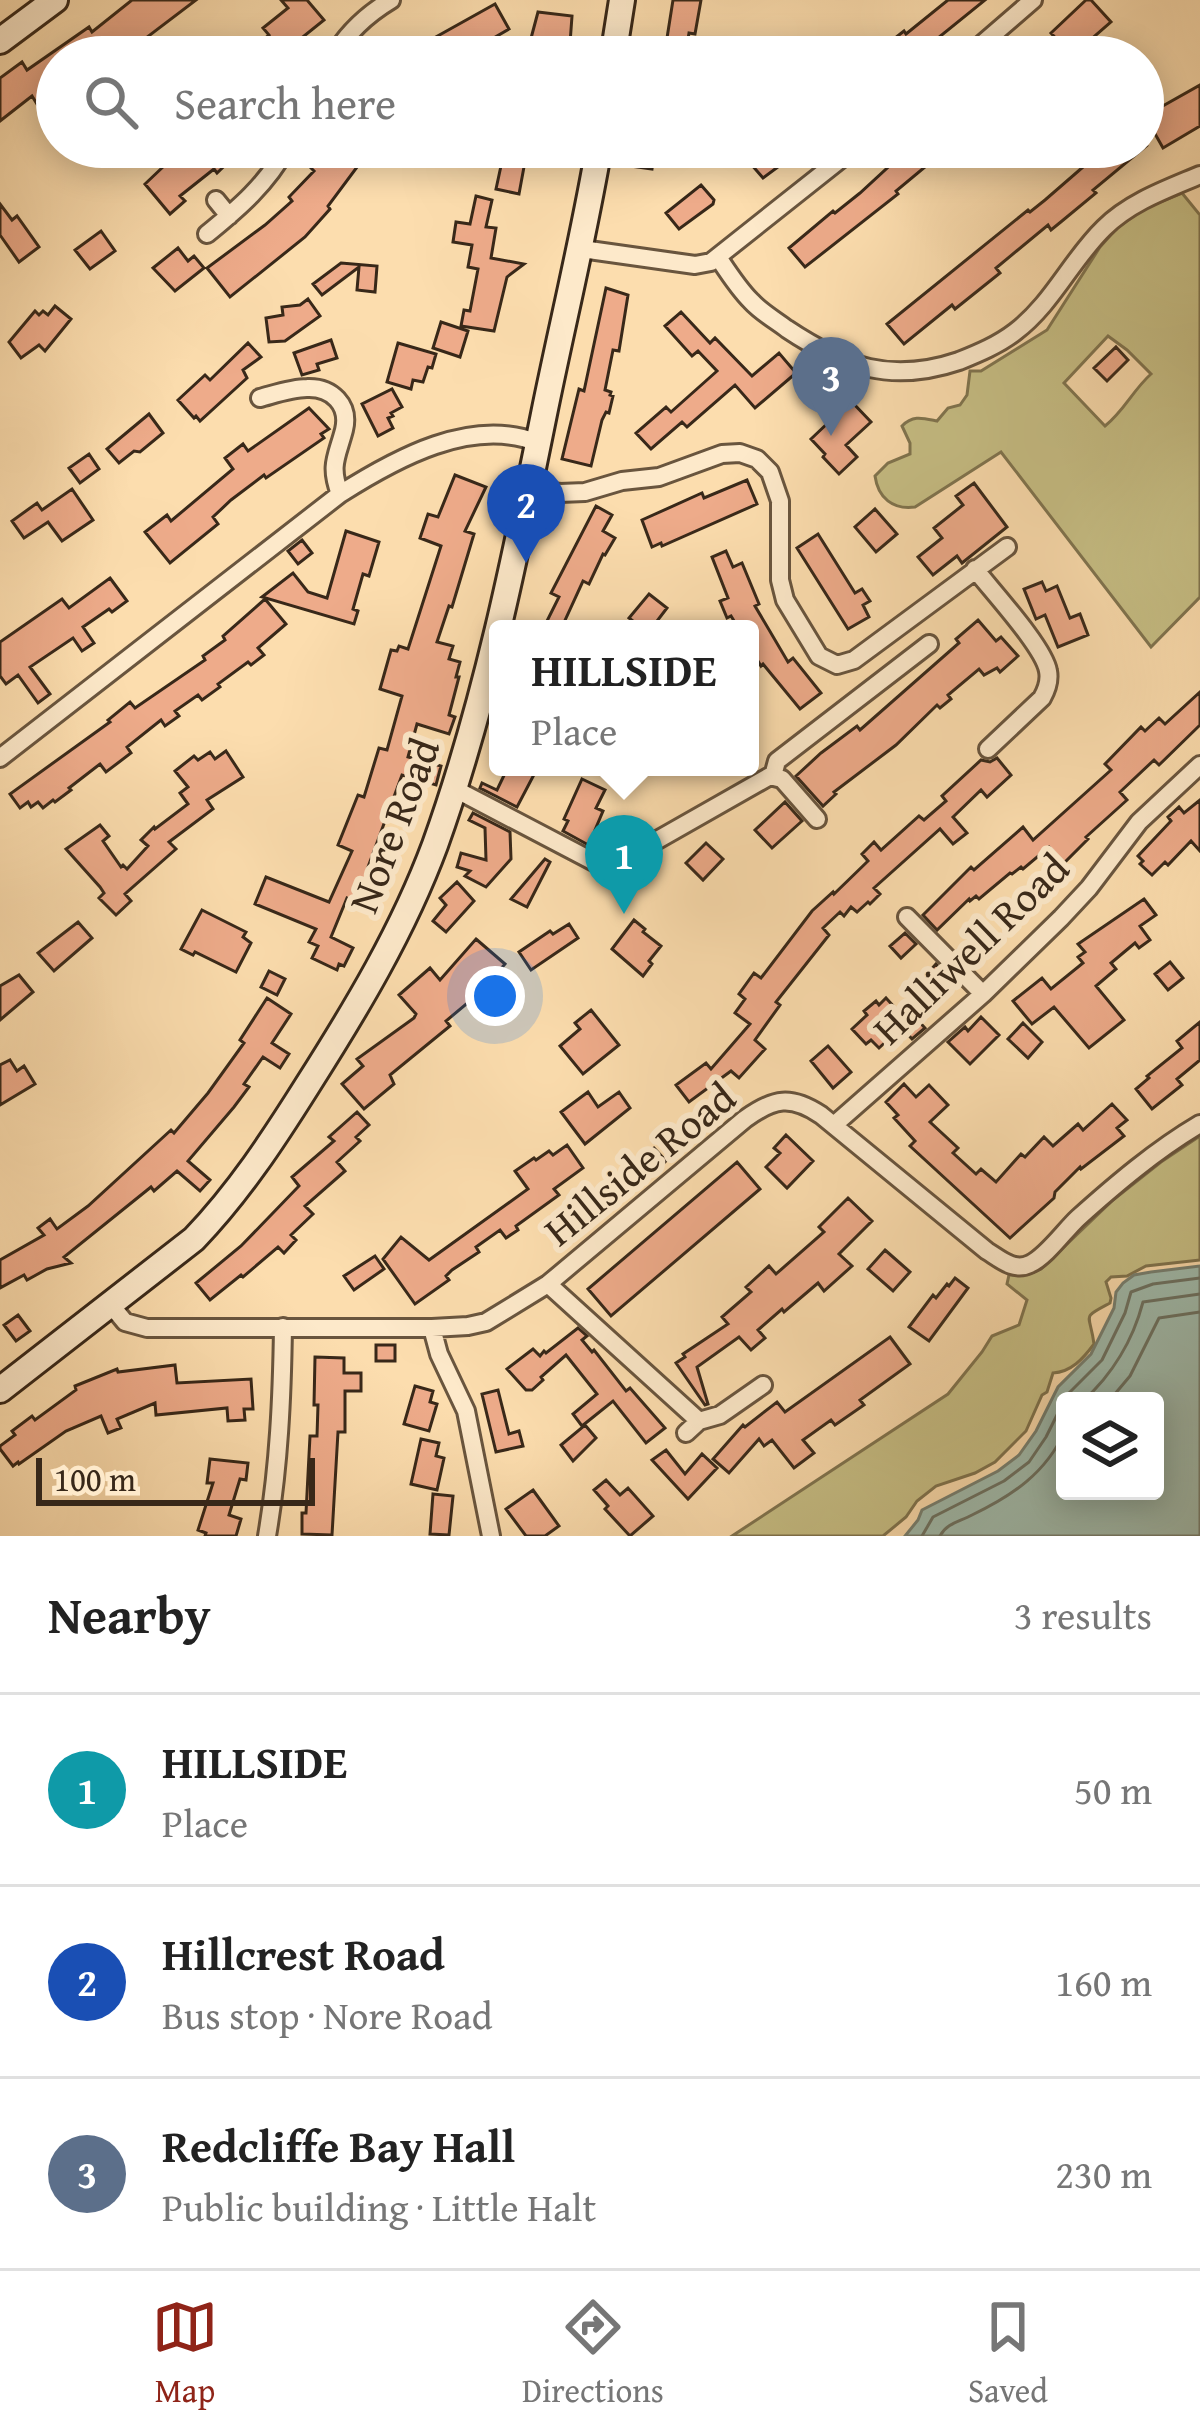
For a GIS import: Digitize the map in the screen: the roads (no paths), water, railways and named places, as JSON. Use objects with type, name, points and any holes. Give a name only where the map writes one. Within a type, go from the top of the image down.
[{"type":"street","points":[[347,36],[391,0]]},
{"type":"street","points":[[616,36],[622,0]]},
{"type":"street","points":[[992,36],[1034,0]]},
{"type":"street","points":[[0,41],[50,1]]},
{"type":"street","points":[[207,234],[261,186],[273,168]]},
{"type":"street","name":"Nore Road","points":[[498,620],[594,168]]},
{"type":"street","points":[[578,253],[589,250],[701,265],[718,257],[830,168]]},
{"type":"street","points":[[718,257],[753,304],[814,347],[864,368],[919,370],[951,363],[1003,341],[1049,301],[1113,219],[1200,175]]},
{"type":"street","points":[[216,200],[229,216]]},
{"type":"street","points":[[282,370],[286,392]]},
{"type":"street","points":[[260,398],[315,388],[337,398],[344,408],[345,424],[333,469],[340,494]]},
{"type":"street","points":[[0,758],[340,494],[384,466],[458,440],[506,434],[538,443]]},
{"type":"street","points":[[529,489],[568,494],[591,491],[659,477],[722,454],[749,456],[770,472],[780,501],[780,580],[785,600],[824,661],[837,665],[854,660],[1007,548]]},
{"type":"street","points":[[975,569],[1048,669],[1042,698],[1001,745]]},
{"type":"street","points":[[773,776],[777,761],[929,644]]},
{"type":"street","name":"Nore Road","points":[[0,1390],[194,1239],[254,1169],[361,1001],[405,914],[434,847],[489,659]]},
{"type":"street","name":"Halliwell Road","points":[[834,1125],[983,994],[1089,888],[1138,822],[1200,765]]},
{"type":"street","points":[[453,788],[600,865],[638,850],[773,776],[782,779],[817,819]]},
{"type":"street","points":[[907,917],[983,994]]},
{"type":"street","name":"Hillside Road","points":[[111,1306],[125,1322],[142,1328],[432,1328],[486,1322],[548,1284],[762,1107],[779,1102],[812,1109],[987,1251],[1022,1267],[1035,1262],[1137,1168],[1200,1124]]},
{"type":"street","points":[[548,1284],[692,1427],[764,1385]]},
{"type":"street","points":[[267,1536],[276,1484],[283,1327]]},
{"type":"street","points":[[432,1328],[466,1411],[491,1536]]},
{"type":"water","points":[[1200,1266],[1200,1536],[905,1536],[922,1510],[1019,1455],[1058,1387],[1091,1354],[1114,1308],[1116,1292],[1134,1275]]},
{"type":"place","name":"Redcliffe Bay Hall","points":[[831,436]]},
{"type":"place","name":"Hillcrest Road","points":[[526,563]]},
{"type":"place","name":"HILLSIDE","points":[[624,914]]}]
